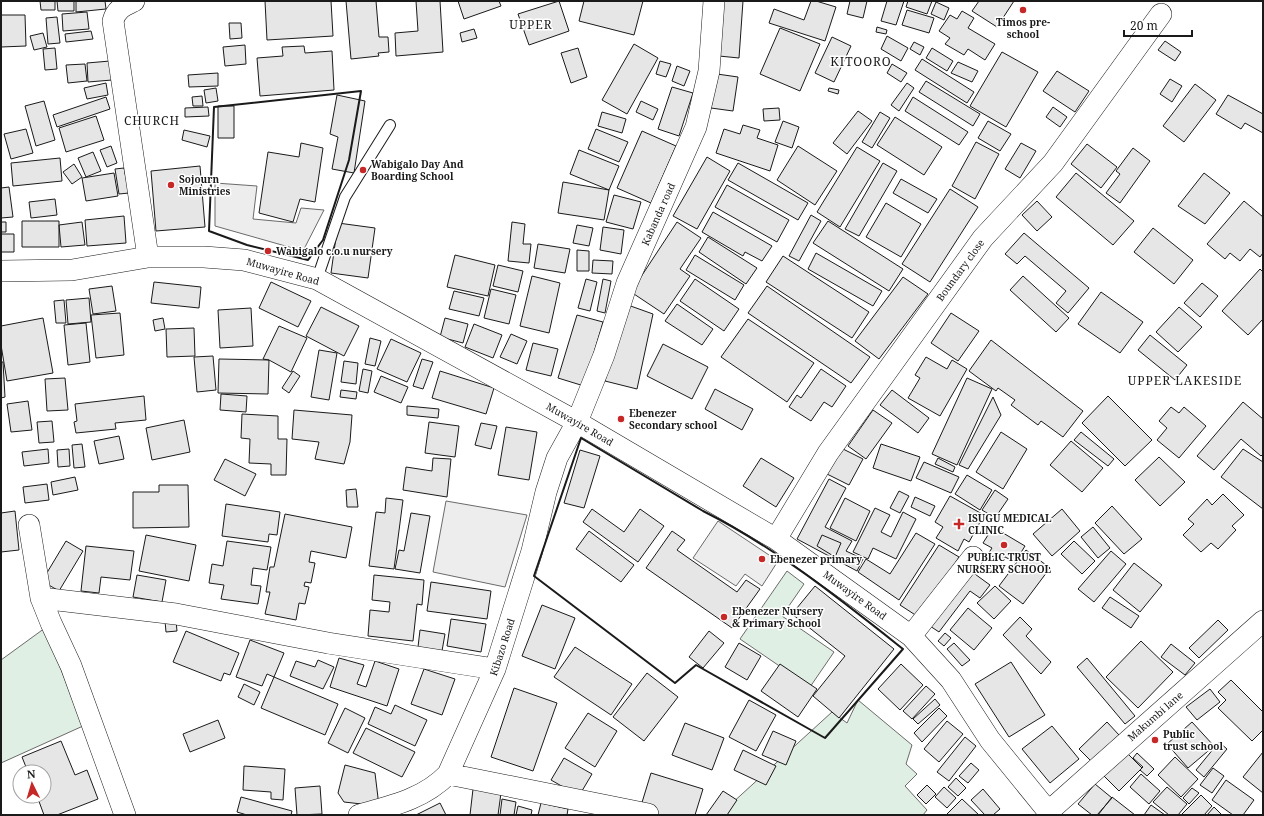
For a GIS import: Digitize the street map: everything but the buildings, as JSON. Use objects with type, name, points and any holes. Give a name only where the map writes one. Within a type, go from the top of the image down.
[{"type":"street","points":[[134,1],[120,8],[115,14],[113,21],[148,257]]},
{"type":"street","name":"Kabanda road","points":[[577,422],[604,355],[627,283],[696,127],[708,71],[714,1]]},
{"type":"street","name":"Boundary close","points":[[776,539],[828,452],[973,250],[1053,163],[1161,14]]},
{"type":"street","name":"Muwayire Road","points":[[1,270],[72,270],[148,257],[204,257],[244,260],[317,279],[577,422],[776,539],[911,636],[951,680],[990,740],[1049,813]]},
{"type":"street","name":"Kibazo Road","points":[[359,815],[388,807],[420,795],[436,787],[448,774],[495,670],[532,551],[546,492],[557,458],[577,422]]},
{"type":"street","points":[[29,525],[41,598],[70,666],[125,815]]},
{"type":"street","points":[[911,636],[973,557]]},
{"type":"street","points":[[41,598],[176,614],[328,643],[495,670]]},
{"type":"street","name":"Makumbi lane","points":[[1049,813],[1263,621]]},
{"type":"street","points":[[448,774],[648,814]]},
{"type":"lane","points":[[317,279],[345,197],[390,125]]},
{"type":"green space","points":[[787,571],[804,584],[782,616],[834,652],[810,687],[740,639]]},
{"type":"green space","points":[[45,628],[83,726],[1,763],[1,660]]},
{"type":"green space","points":[[858,700],[912,745],[906,764],[917,774],[905,786],[927,810],[923,815],[719,815],[832,712],[847,723]]},
{"type":"shaded area","points":[[215,183],[257,186],[253,219],[296,223],[301,208],[324,210],[303,251],[215,226]]},
{"type":"shaded area","points":[[446,501],[527,515],[505,587],[433,572]]},
{"type":"shaded area","points":[[718,521],[778,561],[762,586],[745,574],[736,586],[693,558]]},
{"type":"wall","points":[[361,91],[349,160],[323,240],[308,260],[247,245],[209,231],[214,107],[361,91]]},
{"type":"wall","points":[[581,438],[703,511],[730,525],[781,557],[855,611],[903,649],[825,738],[696,665],[675,683],[534,576],[581,438]]},
{"type":"place","name":"Timos pre- school","points":[[1023,10]]},
{"type":"place","name":"Wabigalo Day And Boarding School","points":[[363,170]]},
{"type":"place","name":"Sojourn Ministries","points":[[171,185]]},
{"type":"place","name":"Wabigalo c.o.u nursery","points":[[268,251]]},
{"type":"place","name":"Ebenezer Secondary school","points":[[621,419]]},
{"type":"place","name":"ISUGU MEDICAL CLINIC","points":[[959,524]]},
{"type":"place","name":"PUBLIC TRUST NURSERY SCHOOL","points":[[1004,545]]},
{"type":"place","name":"Ebenezer primary","points":[[762,559]]},
{"type":"place","name":"Ebenezer Nursery & Primary School","points":[[724,617]]},
{"type":"place","name":"Public trust school","points":[[1155,740]]},
{"type":"district","name":"UPPER","points":[[531,24]]},
{"type":"district","name":"KITOORO","points":[[861,61]]},
{"type":"district","name":"CHURCH","points":[[152,120]]},
{"type":"district","name":"UPPER LAKESIDE","points":[[1185,380]]}]
